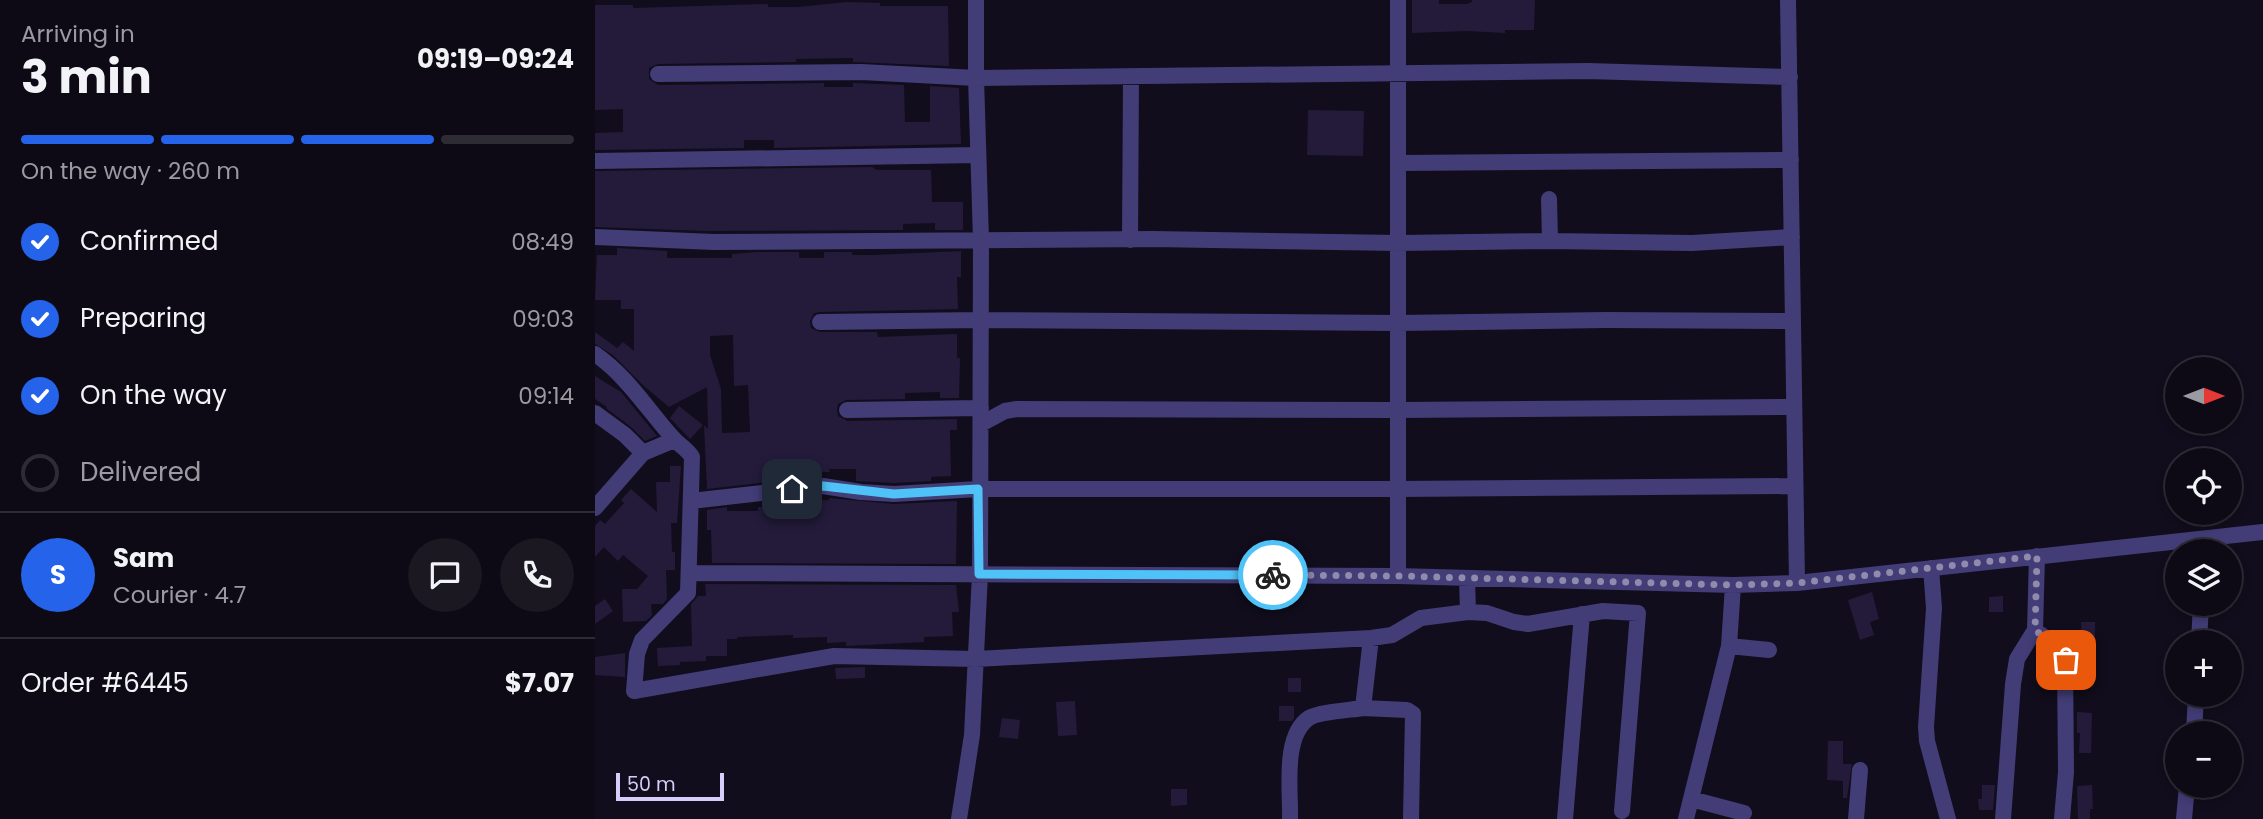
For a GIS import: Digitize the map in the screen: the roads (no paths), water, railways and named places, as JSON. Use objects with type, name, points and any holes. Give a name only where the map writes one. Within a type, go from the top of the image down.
[{"type":"street","points":[[959,819],[972,735],[979,574],[981,240],[976,0]]},
{"type":"street","points":[[1398,0],[1398,576]]},
{"type":"street","points":[[1789,0],[1797,583]]},
{"type":"street","points":[[658,74],[860,72],[976,78],[1588,71],[1790,77]]},
{"type":"street","points":[[1130,240],[1131,77]]},
{"type":"street","points":[[595,161],[978,155]]},
{"type":"street","points":[[1398,163],[1791,160]]},
{"type":"street","points":[[1549,199],[1550,241]]},
{"type":"street","points":[[595,237],[713,242],[1130,240],[1692,243],[1792,237]]},
{"type":"street","points":[[820,322],[980,320],[1398,324],[1605,320],[1793,321]]},
{"type":"street","points":[[595,354],[618,372],[674,440],[692,457],[688,593],[642,640],[637,654],[634,691],[834,656],[976,659],[1371,638],[1392,635],[1421,618],[1468,612],[1487,612],[1528,624],[1603,611],[1638,613],[1622,811]]},
{"type":"street","points":[[846,410],[981,416],[1017,409],[1794,407]]},
{"type":"street","points":[[595,413],[625,435],[643,453]]},
{"type":"street","points":[[595,508],[643,453],[674,440]]},
{"type":"street","points":[[691,501],[823,486],[894,494],[978,489],[1795,486]]},
{"type":"street","points":[[2231,539],[2263,532]]},
{"type":"street","points":[[690,573],[1398,576],[1733,585],[1797,583],[2037,556],[2165,548]]},
{"type":"street","points":[[2003,819],[2017,659],[2035,630],[2037,556]]},
{"type":"street","points":[[1931,568],[1934,608],[1926,727],[1927,741],[1948,819]]},
{"type":"street","points":[[1467,578],[1468,612]]},
{"type":"street","points":[[1603,611],[1609,582]]},
{"type":"street","points":[[1686,819],[1729,646],[1733,585]]},
{"type":"street","points":[[1565,819],[1582,614]]},
{"type":"street","points":[[2035,630],[2052,643],[2066,660],[2066,772],[2062,819]]},
{"type":"street","points":[[1363,708],[1371,638]]},
{"type":"street","points":[[1729,646],[1769,650]]},
{"type":"street","points":[[1290,819],[1290,757],[1299,729],[1312,716],[1363,708],[1407,710],[1413,714],[1411,819]]},
{"type":"street","points":[[1856,819],[1860,770]]},
{"type":"street","points":[[2184,819],[2186,798]]},
{"type":"street","points":[[1691,799],[1744,813]]}]
